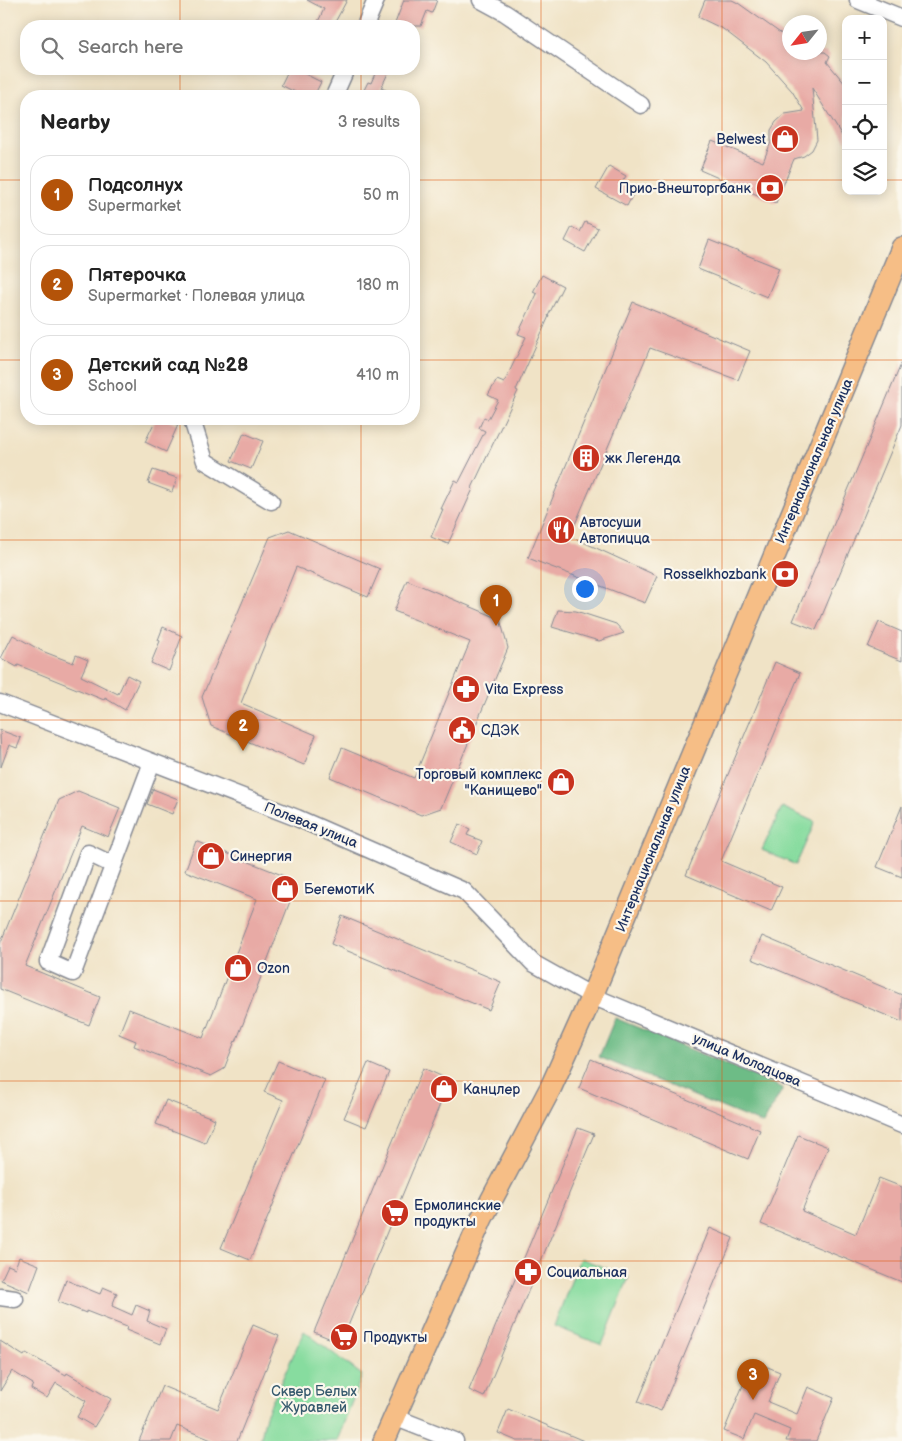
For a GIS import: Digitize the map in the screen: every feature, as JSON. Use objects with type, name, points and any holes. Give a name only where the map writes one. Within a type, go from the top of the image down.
[{"type":"main road","name":"Интернациональная улица","points":[[384,1441],[482,1218],[551,1087],[592,996],[902,248]]},
{"type":"street","points":[[368,20],[376,0]]},
{"type":"street","points":[[482,0],[505,13],[641,105]]},
{"type":"street","points":[[858,0],[902,18]]},
{"type":"street","points":[[337,90],[343,75]]},
{"type":"street","points":[[193,425],[204,461],[271,501]]},
{"type":"street","name":"Полевая улица","points":[[0,703],[297,818],[464,891],[533,963],[592,996]]},
{"type":"street","points":[[114,865],[88,853],[48,962],[73,972],[114,865],[152,762]]},
{"type":"street","name":"улица Молодцова","points":[[592,996],[902,1125]]},
{"type":"street","points":[[394,1417],[455,1441]]},
{"type":"green space","points":[[782,807],[815,822],[796,865],[762,850]]},
{"type":"green space","points":[[615,1018],[783,1088],[763,1124],[599,1057]]},
{"type":"green space","points":[[580,1258],[629,1277],[602,1345],[554,1326]]},
{"type":"green space","name":"Сквер Белых Журавлей","points":[[304,1331],[362,1375],[337,1441],[260,1441],[266,1415]]},
{"type":"building","points":[[307,0],[347,0],[336,20],[319,20],[324,9]]},
{"type":"building","points":[[404,0],[437,0],[432,13],[427,11],[421,26],[420,20],[396,20]]},
{"type":"building","points":[[705,0],[732,0],[782,34],[782,60],[827,60],[827,54],[830,56],[827,62],[842,80],[842,136],[812,88],[817,140],[812,150],[804,156],[794,159],[776,203],[700,170],[712,141],[763,162],[771,142],[771,130],[776,122],[785,114],[804,111],[792,91],[766,62],[723,29],[698,17]]},
{"type":"building","points":[[286,75],[307,75],[321,82],[317,90],[291,90],[281,85]]},
{"type":"building","points":[[374,75],[387,75],[381,88],[386,90],[364,90],[368,82],[371,83]]},
{"type":"building","points":[[609,166],[626,176],[621,184],[634,192],[627,206],[596,189]]},
{"type":"building","points":[[585,222],[598,228],[585,252],[565,241],[572,227],[580,232]]},
{"type":"building","points":[[709,240],[779,268],[767,297],[698,269]]},
{"type":"building","points":[[542,275],[563,286],[516,390],[518,391],[448,544],[431,537],[443,509],[441,509],[455,480],[459,482],[485,431],[479,428],[484,417],[488,419],[498,400],[488,395],[497,380],[504,383],[526,337],[518,334],[537,294],[533,292]]},
{"type":"building","name":"жк Легенда","points":[[633,302],[750,351],[738,380],[650,348],[570,536],[657,576],[645,603],[528,558]]},
{"type":"building","points":[[902,362],[902,425],[816,630],[793,621]]},
{"type":"building","points":[[153,425],[178,425],[166,452],[145,442]]},
{"type":"building","points":[[244,433],[263,441],[251,469],[231,461]]},
{"type":"building","points":[[153,470],[177,478],[172,492],[148,483]]},
{"type":"building","points":[[289,530],[380,569],[368,597],[296,567],[241,703],[316,735],[304,765],[211,726],[202,697],[270,537]]},
{"type":"building","points":[[407,580],[500,619],[508,648],[441,808],[421,815],[330,777],[342,748],[414,778],[470,642],[394,611]]},
{"type":"building","points":[[558,610],[576,611],[616,624],[624,633],[599,641],[552,627]]},
{"type":"building","points":[[879,622],[902,632],[902,661],[868,647]]},
{"type":"building","points":[[163,627],[182,636],[169,671],[151,663],[160,641],[158,640]]},
{"type":"building","points":[[13,635],[42,651],[73,663],[76,655],[88,660],[81,676],[118,694],[127,675],[139,681],[125,710],[105,698],[104,700],[18,665],[17,667],[1,658]]},
{"type":"building","points":[[775,662],[800,673],[721,861],[782,887],[771,911],[686,875]]},
{"type":"building","points":[[0,730],[21,738],[17,748],[9,745],[1,767]]},
{"type":"building","points":[[153,789],[178,799],[172,814],[147,804]]},
{"type":"building","points":[[78,791],[120,808],[108,837],[82,826],[25,966],[100,997],[89,1025],[0,989],[0,944],[59,800]]},
{"type":"building","points":[[902,806],[902,877],[877,867]]},
{"type":"building","points":[[459,824],[470,829],[467,835],[482,841],[477,854],[451,842]]},
{"type":"building","points":[[196,841],[287,877],[294,891],[224,1069],[211,1076],[134,1046],[136,1041],[119,1034],[129,1009],[203,1038],[257,899],[185,871]]},
{"type":"building","points":[[342,916],[501,982],[489,1010],[331,944]]},
{"type":"building","points":[[762,936],[902,995],[902,1022],[752,959]]},
{"type":"building","points":[[591,1059],[760,1130],[748,1159],[579,1088]]},
{"type":"building","points":[[278,1061],[325,1080],[250,1260],[221,1248],[283,1100],[264,1092]]},
{"type":"building","points":[[368,1063],[389,1072],[366,1127],[344,1118]]},
{"type":"building","points":[[423,1068],[450,1080],[341,1343],[314,1332]]},
{"type":"building","points":[[166,1100],[215,1119],[205,1143],[156,1124]]},
{"type":"building","points":[[578,1128],[594,1134],[484,1397],[469,1390]]},
{"type":"building","points":[[798,1135],[828,1147],[802,1211],[856,1234],[879,1178],[902,1187],[902,1282],[761,1224]]},
{"type":"building","points":[[710,1228],[733,1238],[661,1411],[638,1402]]},
{"type":"building","points":[[19,1257],[39,1265],[29,1292],[1,1280],[8,1265],[15,1268]]},
{"type":"building","points":[[66,1280],[100,1294],[103,1287],[117,1293],[112,1306],[132,1315],[136,1305],[150,1311],[147,1321],[166,1329],[160,1344],[126,1330],[127,1327],[58,1302]]},
{"type":"building","points":[[253,1325],[279,1336],[237,1441],[214,1441],[177,1426],[171,1441],[139,1441],[162,1386],[218,1409]]},
{"type":"building","points":[[0,1341],[24,1356],[26,1353],[66,1375],[67,1373],[111,1399],[94,1427],[77,1417],[86,1401],[56,1383],[47,1398],[31,1389],[33,1384],[12,1371],[0,1391]]},
{"type":"building","points":[[753,1361],[780,1372],[768,1402],[797,1414],[808,1387],[834,1398],[816,1441],[786,1441],[790,1430],[754,1415],[744,1439],[724,1431]]},
{"type":"building","points":[[508,1409],[584,1441],[517,1441],[498,1433]]},
{"type":"place","name":"Belwest","points":[[785,139]]},
{"type":"place","name":"Прио-Внешторгбанк","points":[[770,188]]},
{"type":"place","name":"жк Легенда","points":[[586,458]]},
{"type":"place","name":"Автосуши Автопицца","points":[[561,530]]},
{"type":"place","name":"Rosselkhozbank","points":[[785,574]]},
{"type":"place","name":"Подсолнух","points":[[496,626]]},
{"type":"place","name":"Vita Express","points":[[466,689]]},
{"type":"place","name":"СДЭК","points":[[462,730]]},
{"type":"place","name":"Пятерочка","points":[[243,751]]},
{"type":"place","name":"Торговый комплекс \"Канищево\"","points":[[561,782]]},
{"type":"place","name":"Синергия","points":[[211,856]]},
{"type":"place","name":"БегемотиК","points":[[285,889]]},
{"type":"place","name":"Ozon","points":[[238,968]]},
{"type":"place","name":"Канцлер","points":[[444,1089]]},
{"type":"place","name":"Ермолинские продукты","points":[[395,1213]]},
{"type":"place","name":"Социальная","points":[[528,1272]]},
{"type":"place","name":"Продукты","points":[[344,1337]]},
{"type":"place","name":"Детский сад №28","points":[[753,1400]]}]
